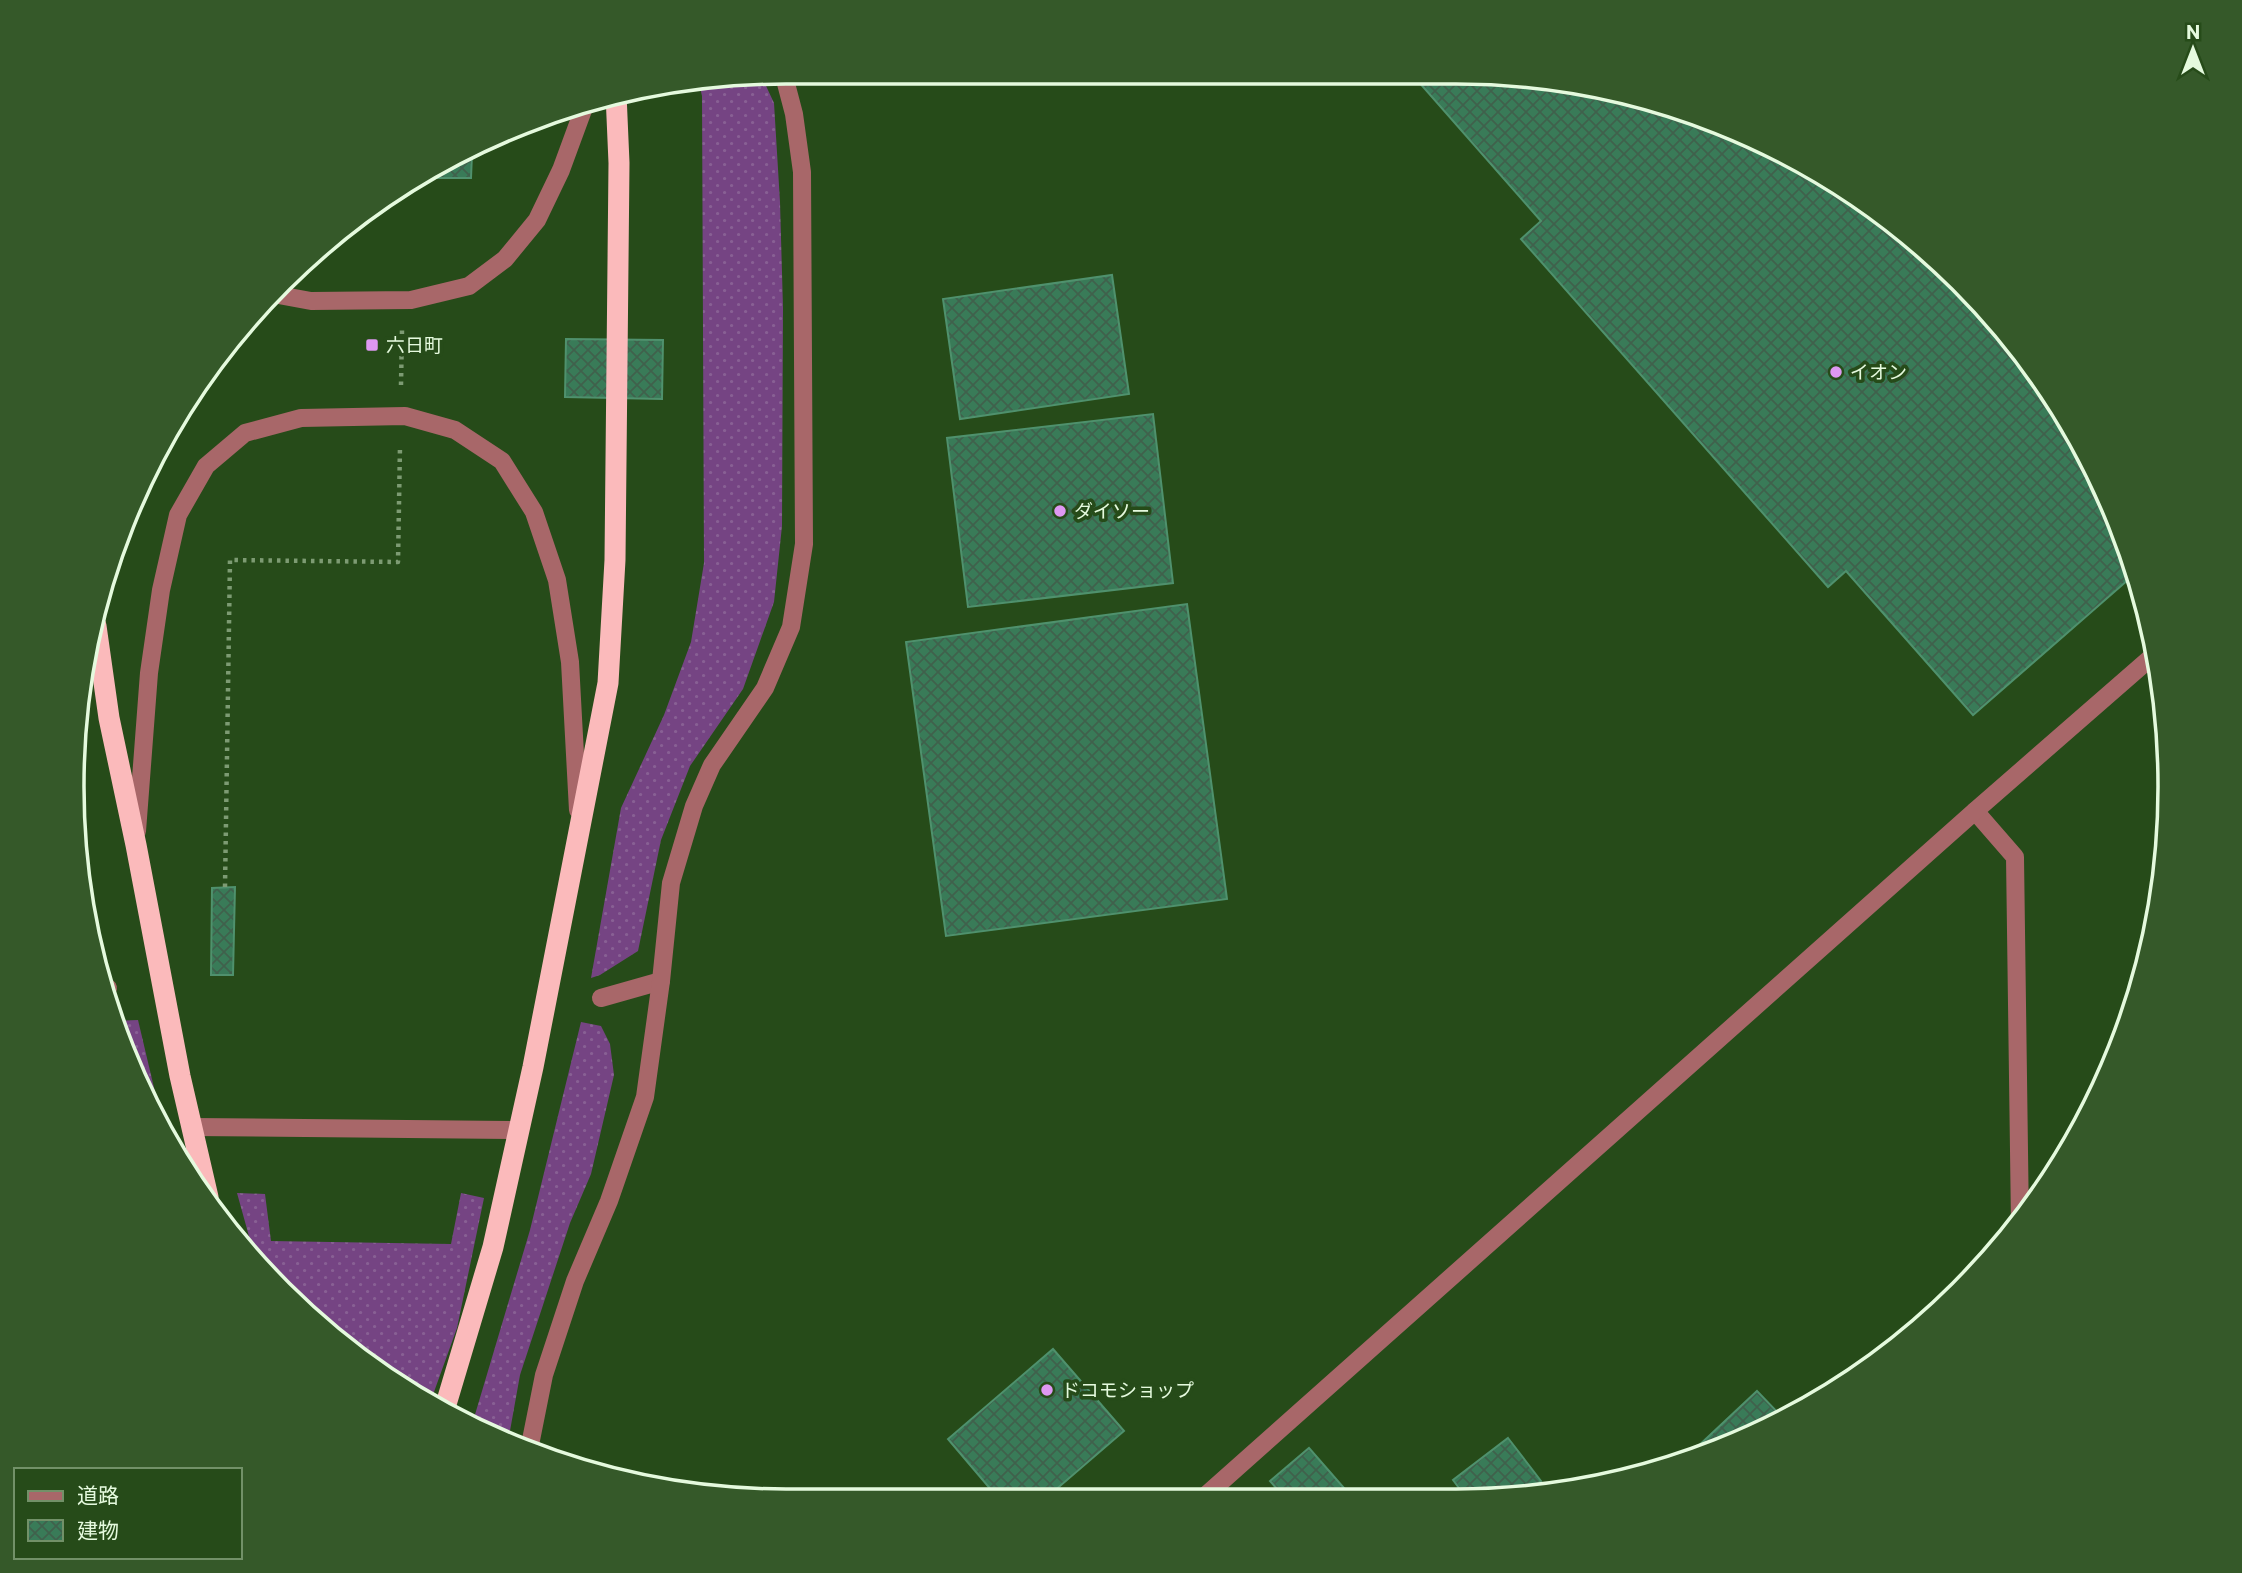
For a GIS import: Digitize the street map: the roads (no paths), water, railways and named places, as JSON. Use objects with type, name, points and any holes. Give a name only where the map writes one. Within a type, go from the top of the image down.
[{"type":"highway","points":[[447,1401],[493,1247],[519,1130],[608,683],[615,560],[619,163],[616,105]]},
{"type":"highway","points":[[98,643],[109,718],[180,1076],[204,1180]]},
{"type":"street","points":[[531,1441],[551,1352],[645,1097],[671,883],[694,806],[712,765],[765,688],[791,627],[804,544],[802,172],[794,114],[786,84]]},
{"type":"street","points":[[284,296],[312,301],[411,300],[468,286],[505,259],[537,220],[561,170],[581,115]]},
{"type":"street","points":[[136,845],[149,673],[161,590],[178,515],[206,466],[246,433],[301,418],[405,416],[455,430],[502,461],[534,512],[557,580],[570,662],[579,834]]},
{"type":"street","points":[[1213,1489],[2147,661]]},
{"type":"street","points":[[1975,811],[2015,857],[2020,1205]]},
{"type":"street","points":[[601,998],[661,981]]},
{"type":"street","points":[[192,1127],[519,1130]]},
{"type":"place","name":"六日町","points":[[372,345]]},
{"type":"place","name":"イオン","points":[[1836,372]]},
{"type":"place","name":"ダイソー","points":[[1060,511]]},
{"type":"place","name":"ドコモショップ","points":[[1047,1390]]}]
